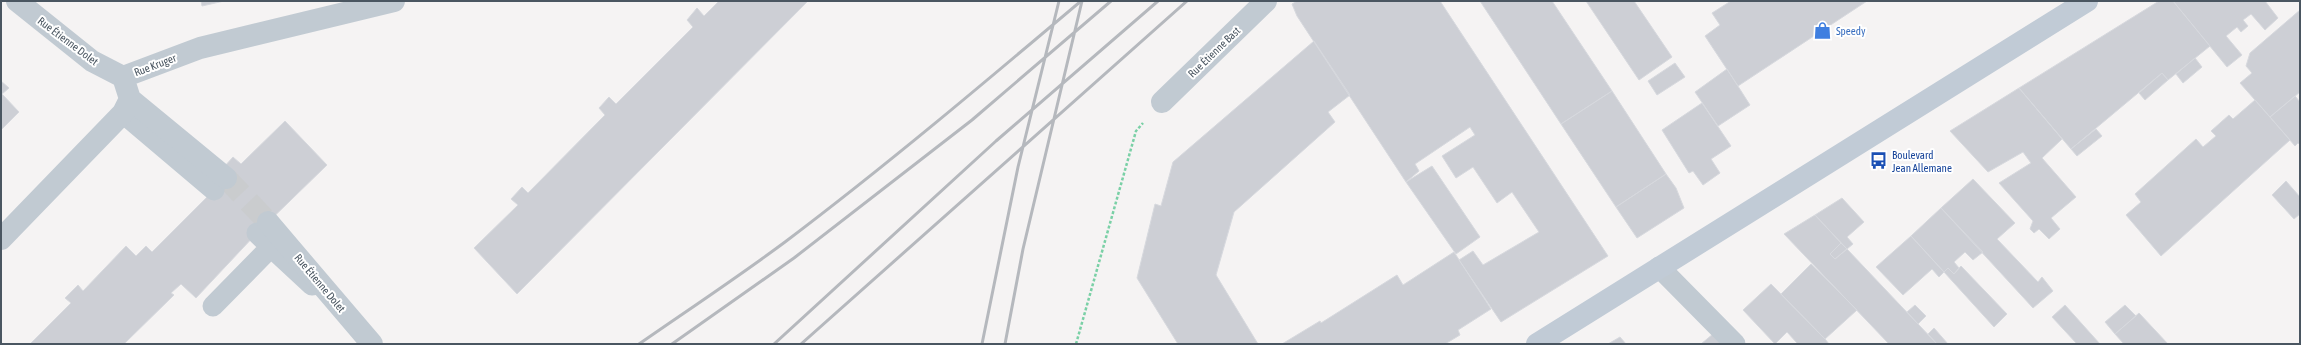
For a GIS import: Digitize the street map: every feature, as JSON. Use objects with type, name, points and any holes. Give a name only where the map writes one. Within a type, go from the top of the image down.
[{"type":"main road","points":[[1537,344],[2087,1]]},
{"type":"street","name":"Rue Étienne Dolet","points":[[17,1],[92,61],[123,78]]},
{"type":"street","name":"Rue Kruger","points":[[127,106],[123,78],[200,48],[394,1]]},
{"type":"street","name":"Rue Étienne Bast","points":[[1162,102],[1266,1]]},
{"type":"street","points":[[1,239],[127,106],[220,184]]},
{"type":"street","name":"Rue Étienne Dolet","points":[[266,234],[370,342]]},
{"type":"lane","points":[[213,306],[266,234]]},
{"type":"lane","points":[[1659,267],[1735,344]]},
{"type":"path","points":[[1076,344],[1136,131],[1162,102]]},
{"type":"building","points":[[201,1],[224,1],[202,6]]},
{"type":"building","points":[[719,1],[808,1],[517,294],[474,248],[518,205],[511,199],[522,187],[528,193],[605,115],[599,108],[609,97],[616,104],[693,27],[687,20],[697,8],[704,16]]},
{"type":"building","points":[[1297,1],[1440,1],[1608,256],[1501,322],[1459,260],[1473,251],[1483,265],[1539,232],[1512,192],[1497,203],[1473,167],[1456,178],[1442,156],[1475,135],[1470,127],[1415,164],[1419,171],[1406,182],[1297,16],[1292,4]]},
{"type":"building","points":[[1480,1],[1552,1],[1612,91],[1561,124]]},
{"type":"building","points":[[1586,1],[1634,1],[1672,57],[1639,80]]},
{"type":"building","points":[[1731,1],[1867,1],[1738,86],[1705,36],[1720,25],[1712,13]]},
{"type":"building","points":[[2159,1],[2173,1],[2210,46],[2168,80],[2162,73],[2071,149],[2019,88]]},
{"type":"building","points":[[2173,1],[2265,1],[2278,18],[2265,30],[2251,14],[2243,20],[2248,26],[2241,32],[2237,27],[2226,36],[2242,55],[2227,67]]},
{"type":"building","points":[[2300,10],[2300,92],[2270,117],[2240,83],[2252,73],[2246,66],[2250,53]]},
{"type":"building","points":[[1314,41],[1350,95],[1328,112],[1335,122],[1234,212],[1216,275],[1258,344],[1178,344],[1137,278],[1155,204],[1161,206],[1173,162]]},
{"type":"building","points":[[2195,58],[2202,67],[2183,83],[2176,74]]},
{"type":"building","points":[[1675,63],[1685,77],[1657,95],[1648,81]]},
{"type":"building","points":[[1727,69],[1750,105],[1718,126],[1695,92]]},
{"type":"building","points":[[2162,73],[2168,80],[2145,100],[2139,93]]},
{"type":"building","points":[[1,81],[9,88],[2,94],[19,112],[1,130]]},
{"type":"building","points":[[2019,88],[2062,139],[2042,158],[2076,197],[2051,218],[2060,229],[2049,239],[2039,229],[2034,233],[2030,229],[2033,221],[1999,183],[2031,163],[2023,152],[1988,172],[1950,131]]},
{"type":"building","points":[[1612,91],[1666,174],[1616,207],[1561,124]]},
{"type":"building","points":[[2295,96],[2300,102],[2300,145],[2298,143],[2295,146],[2270,117]]},
{"type":"building","points":[[2255,100],[2290,140],[2161,256],[2126,215],[2141,202],[2135,194],[2196,139],[2203,147],[2216,136],[2211,131],[2229,115],[2233,119]]},
{"type":"building","points":[[1702,103],[1731,146],[1711,159],[1720,173],[1703,185],[1693,171],[1689,173],[1662,130]]},
{"type":"building","points":[[285,121],[327,165],[257,233],[196,298],[181,284],[171,293],[174,295],[124,344],[30,344],[71,303],[65,298],[78,285],[83,291],[126,246],[136,256],[146,246],[152,252],[230,174],[224,167],[233,157],[241,164]]},
{"type":"building","points":[[2096,129],[2102,136],[2077,156],[2071,149]]},
{"type":"building","points":[[1432,166],[1480,237],[1456,254],[1406,182]]},
{"type":"building","points":[[1666,174],[1676,188],[1684,208],[1637,238],[1616,207]]},
{"type":"building","points":[[1973,179],[2015,223],[1997,239],[2038,282],[2042,277],[2053,291],[2033,308],[1941,208]]},
{"type":"building","points":[[2286,181],[2300,197],[2300,214],[2294,219],[2272,195]]},
{"type":"building","points":[[1842,198],[1864,222],[1847,237],[1853,244],[1847,249],[1815,215]]},
{"type":"building","points":[[1941,208],[1983,252],[1973,260],[1965,252],[1954,262],[1959,268],[1954,274],[1948,268],[1944,272],[1911,236]]},
{"type":"building","points":[[1815,215],[1841,243],[1830,254],[1835,259],[1847,249],[1937,344],[1889,344],[1784,234]]},
{"type":"building","points":[[1911,236],[1944,272],[1939,277],[1932,269],[1903,295],[1876,267]]},
{"type":"building","points":[[1841,243],[1847,249],[1835,259],[1830,254]]},
{"type":"building","points":[[1454,252],[1491,309],[1458,330],[1460,335],[1445,344],[1282,344],[1320,321],[1321,323],[1397,275],[1403,285]]},
{"type":"building","points":[[1811,264],[1857,310],[1825,339],[1781,294]]},
{"type":"building","points":[[1961,266],[2007,314],[1994,327],[1944,272],[1948,268],[1954,274]]},
{"type":"building","points":[[1771,284],[1829,344],[1795,344],[1797,343],[1787,332],[1775,344],[1743,310]]},
{"type":"building","points":[[1915,305],[1926,316],[1918,324],[1907,312]]},
{"type":"building","points":[[2065,305],[2100,344],[2077,344],[2052,317]]},
{"type":"building","points":[[2125,305],[2136,316],[2115,334],[2105,322]]},
{"type":"building","points":[[2139,313],[2168,344],[2124,344],[2115,334]]},
{"type":"building","points":[[1934,328],[1948,344],[1937,344],[1928,334]]},
{"type":"building","points":[[1713,334],[1721,344],[1701,344]]},
{"type":"building","points":[[1620,337],[1626,344],[1608,344]]},
{"type":"tunnel","points":[[226,178],[268,222]]},
{"type":"railway","points":[[982,344],[1018,167],[1059,1]]},
{"type":"railway","points":[[639,344],[749,268],[823,213],[935,123],[1081,1]]},
{"type":"railway","points":[[1005,344],[1023,249],[1082,1]]},
{"type":"railway","points":[[672,344],[794,258],[972,120],[1111,1]]},
{"type":"railway","points":[[774,344],[996,141],[1158,1]]},
{"type":"railway","points":[[801,344],[1187,1]]},
{"type":"place","name":"Speedy","points":[[1823,31]]},
{"type":"place","name":"Boulevard Jean Allemane","points":[[1879,161]]}]
